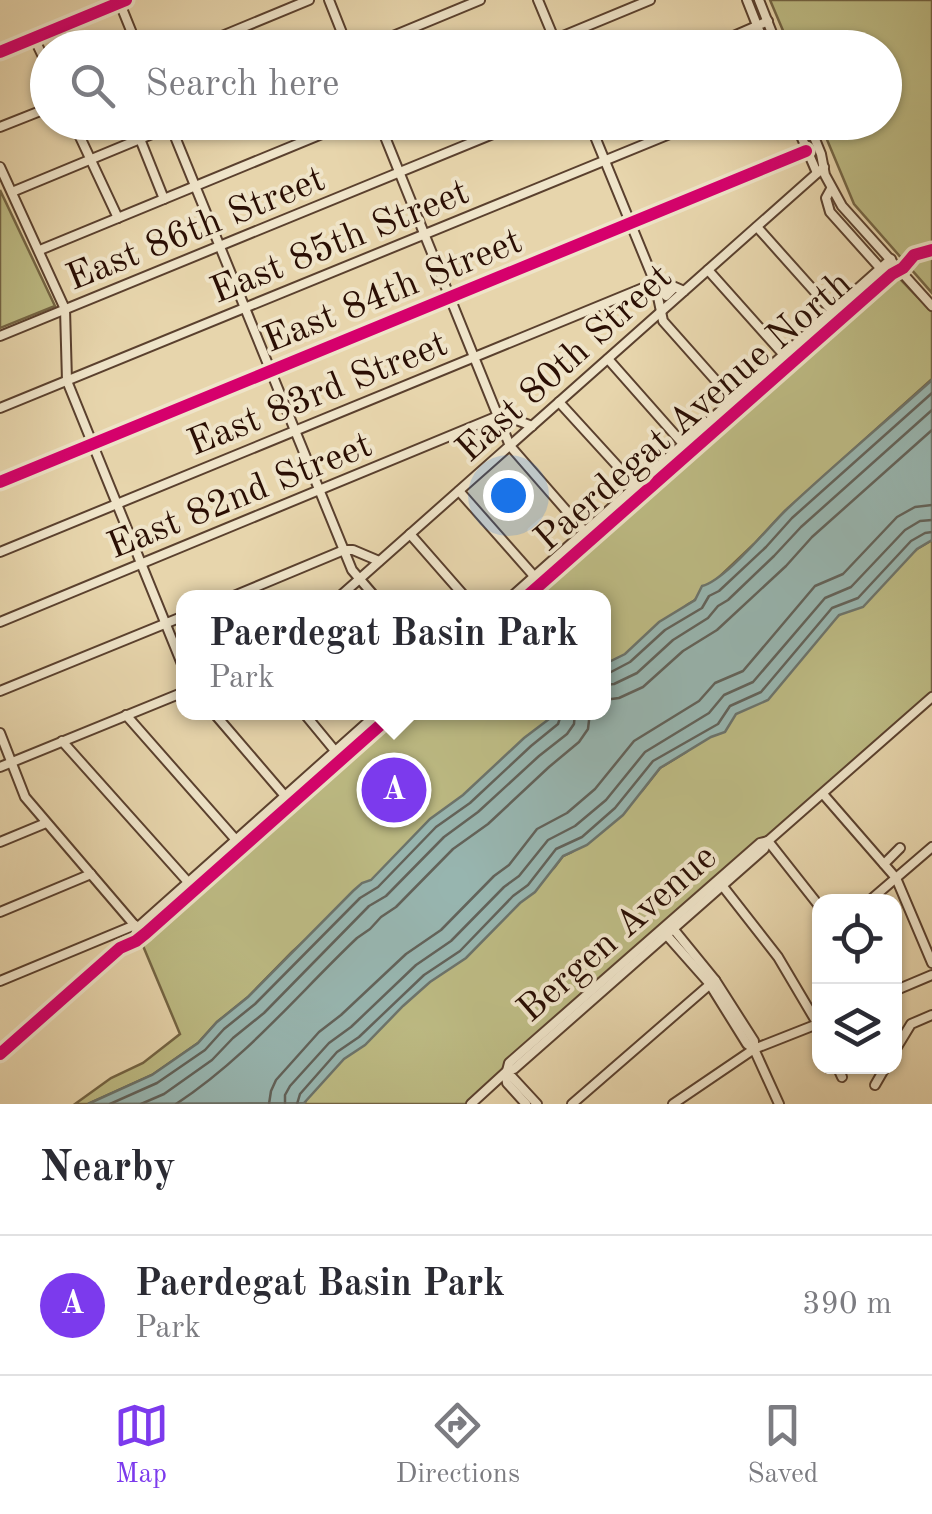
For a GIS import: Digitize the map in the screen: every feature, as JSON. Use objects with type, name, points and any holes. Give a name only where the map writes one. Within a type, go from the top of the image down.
[{"type":"street","points":[[237,30],[309,0]]},
{"type":"street","points":[[328,0],[340,30]]},
{"type":"street","points":[[408,30],[480,0]]},
{"type":"street","points":[[538,0],[551,30]]},
{"type":"street","points":[[584,30],[650,0]]},
{"type":"street","points":[[747,0],[759,30]]},
{"type":"street","points":[[759,0],[771,30]]},
{"type":"street","points":[[53,30],[122,1],[132,30]]},
{"type":"street","points":[[749,30],[768,21]]},
{"type":"street","points":[[0,52],[30,40]]},
{"type":"street","points":[[0,127],[30,115]]},
{"type":"street","points":[[82,140],[118,218]]},
{"type":"street","points":[[12,192],[140,140],[164,199]]},
{"type":"street","points":[[176,140],[352,570],[369,590]]},
{"type":"street","points":[[40,250],[309,140]]},
{"type":"street","points":[[386,140],[510,446],[585,532]]},
{"type":"street","name":"East 86th Street","points":[[0,336],[479,140]]},
{"type":"street","points":[[595,140],[654,280],[662,322],[734,401]]},
{"type":"street","name":"East 85th Street","points":[[0,408],[655,140]]},
{"type":"street","points":[[802,140],[842,206],[932,306]]},
{"type":"street","points":[[815,140],[821,154],[820,170]]},
{"type":"street","name":"East 84th Street","points":[[0,482],[806,152]]},
{"type":"street","points":[[0,167],[66,310],[67,381],[176,650]]},
{"type":"street","name":"East 80th Street","points":[[347,590],[820,170]]},
{"type":"street","points":[[831,189],[826,198],[830,212],[881,269]]},
{"type":"street","points":[[757,228],[833,312]]},
{"type":"street","name":"Paerdegat Avenue North","points":[[519,590],[639,490],[891,259]]},
{"type":"street","points":[[708,270],[784,355]]},
{"type":"street","points":[[654,280],[684,291]]},
{"type":"street","name":"East 83rd Street","points":[[0,552],[654,280]]},
{"type":"street","points":[[608,359],[684,445]]},
{"type":"street","points":[[559,402],[639,490]]},
{"type":"street","points":[[498,416],[532,426]]},
{"type":"street","name":"East 82nd Street","points":[[0,622],[498,416]]},
{"type":"street","points":[[459,491],[534,576]]},
{"type":"street","points":[[410,534],[459,590]]},
{"type":"street","points":[[247,590],[344,550],[380,560]]},
{"type":"street","points":[[0,692],[176,619]]},
{"type":"street","points":[[0,767],[176,695]]},
{"type":"street","name":"Bergen Avenue","points":[[471,1104],[932,698]]},
{"type":"street","points":[[126,715],[236,840]]},
{"type":"street","points":[[220,720],[285,796]]},
{"type":"street","points":[[309,720],[336,752]]},
{"type":"street","points":[[0,981],[136,927],[370,720]]},
{"type":"street","points":[[0,733],[25,797],[136,927],[135,935],[0,1054]]},
{"type":"street","points":[[62,741],[188,882]]},
{"type":"street","points":[[823,794],[896,878],[932,963]]},
{"type":"street","points":[[0,842],[46,824]]},
{"type":"street","points":[[768,841],[812,897]]},
{"type":"street","points":[[877,894],[932,847]]},
{"type":"street","points":[[884,864],[900,848]]},
{"type":"street","points":[[0,912],[91,874]]},
{"type":"street","points":[[719,882],[778,957],[812,1013]]},
{"type":"street","points":[[667,928],[712,981],[747,1044],[754,1049],[780,1104]]},
{"type":"street","points":[[902,988],[932,975]]},
{"type":"street","points":[[572,1104],[712,981]]},
{"type":"street","points":[[902,1039],[911,1024],[932,1015]]},
{"type":"street","points":[[673,1104],[754,1049],[812,1028]]},
{"type":"street","points":[[506,1074],[507,1083],[526,1104]]},
{"type":"street","points":[[506,1074],[537,1104]]},
{"type":"street","points":[[875,1086],[882,1074]]},
{"type":"shaded area","points":[[770,0],[932,0],[932,293],[854,204],[827,140],[902,140],[902,30],[783,30]]},
{"type":"shaded area","points":[[0,190],[55,306],[0,328]]},
{"type":"shaded area","points":[[896,275],[932,312],[932,379],[785,511],[695,600],[611,672],[611,590],[539,590]]},
{"type":"shaded area","points":[[932,540],[932,697],[474,1104],[299,1104],[305,1103],[311,1081],[563,856],[642,791],[660,768],[686,752],[839,615]]},
{"type":"shaded area","points":[[391,720],[557,720],[292,952],[198,1043],[152,1075],[88,1104],[75,1104],[111,1078],[143,1063],[180,1034],[141,941]]},
{"type":"water","points":[[932,380],[932,540],[917,549],[863,607],[839,615],[768,700],[736,714],[725,732],[660,768],[623,815],[587,845],[563,856],[535,892],[466,958],[403,1006],[365,1045],[344,1059],[304,1103],[88,1104],[152,1075],[198,1043],[430,819],[548,720],[611,720],[611,661],[625,654],[659,622],[695,600],[702,586],[734,564],[787,509]]},
{"type":"cycle path","points":[[53,30],[126,0]]},
{"type":"cycle path","points":[[0,52],[30,40]]},
{"type":"cycle path","points":[[0,482],[806,151]]},
{"type":"cycle path","points":[[534,590],[914,255],[932,250]]},
{"type":"cycle path","points":[[0,1054],[120,948],[146,933],[386,720]]},
{"type":"place","name":"Paerdegat Basin Park","points":[[394,790]]}]
